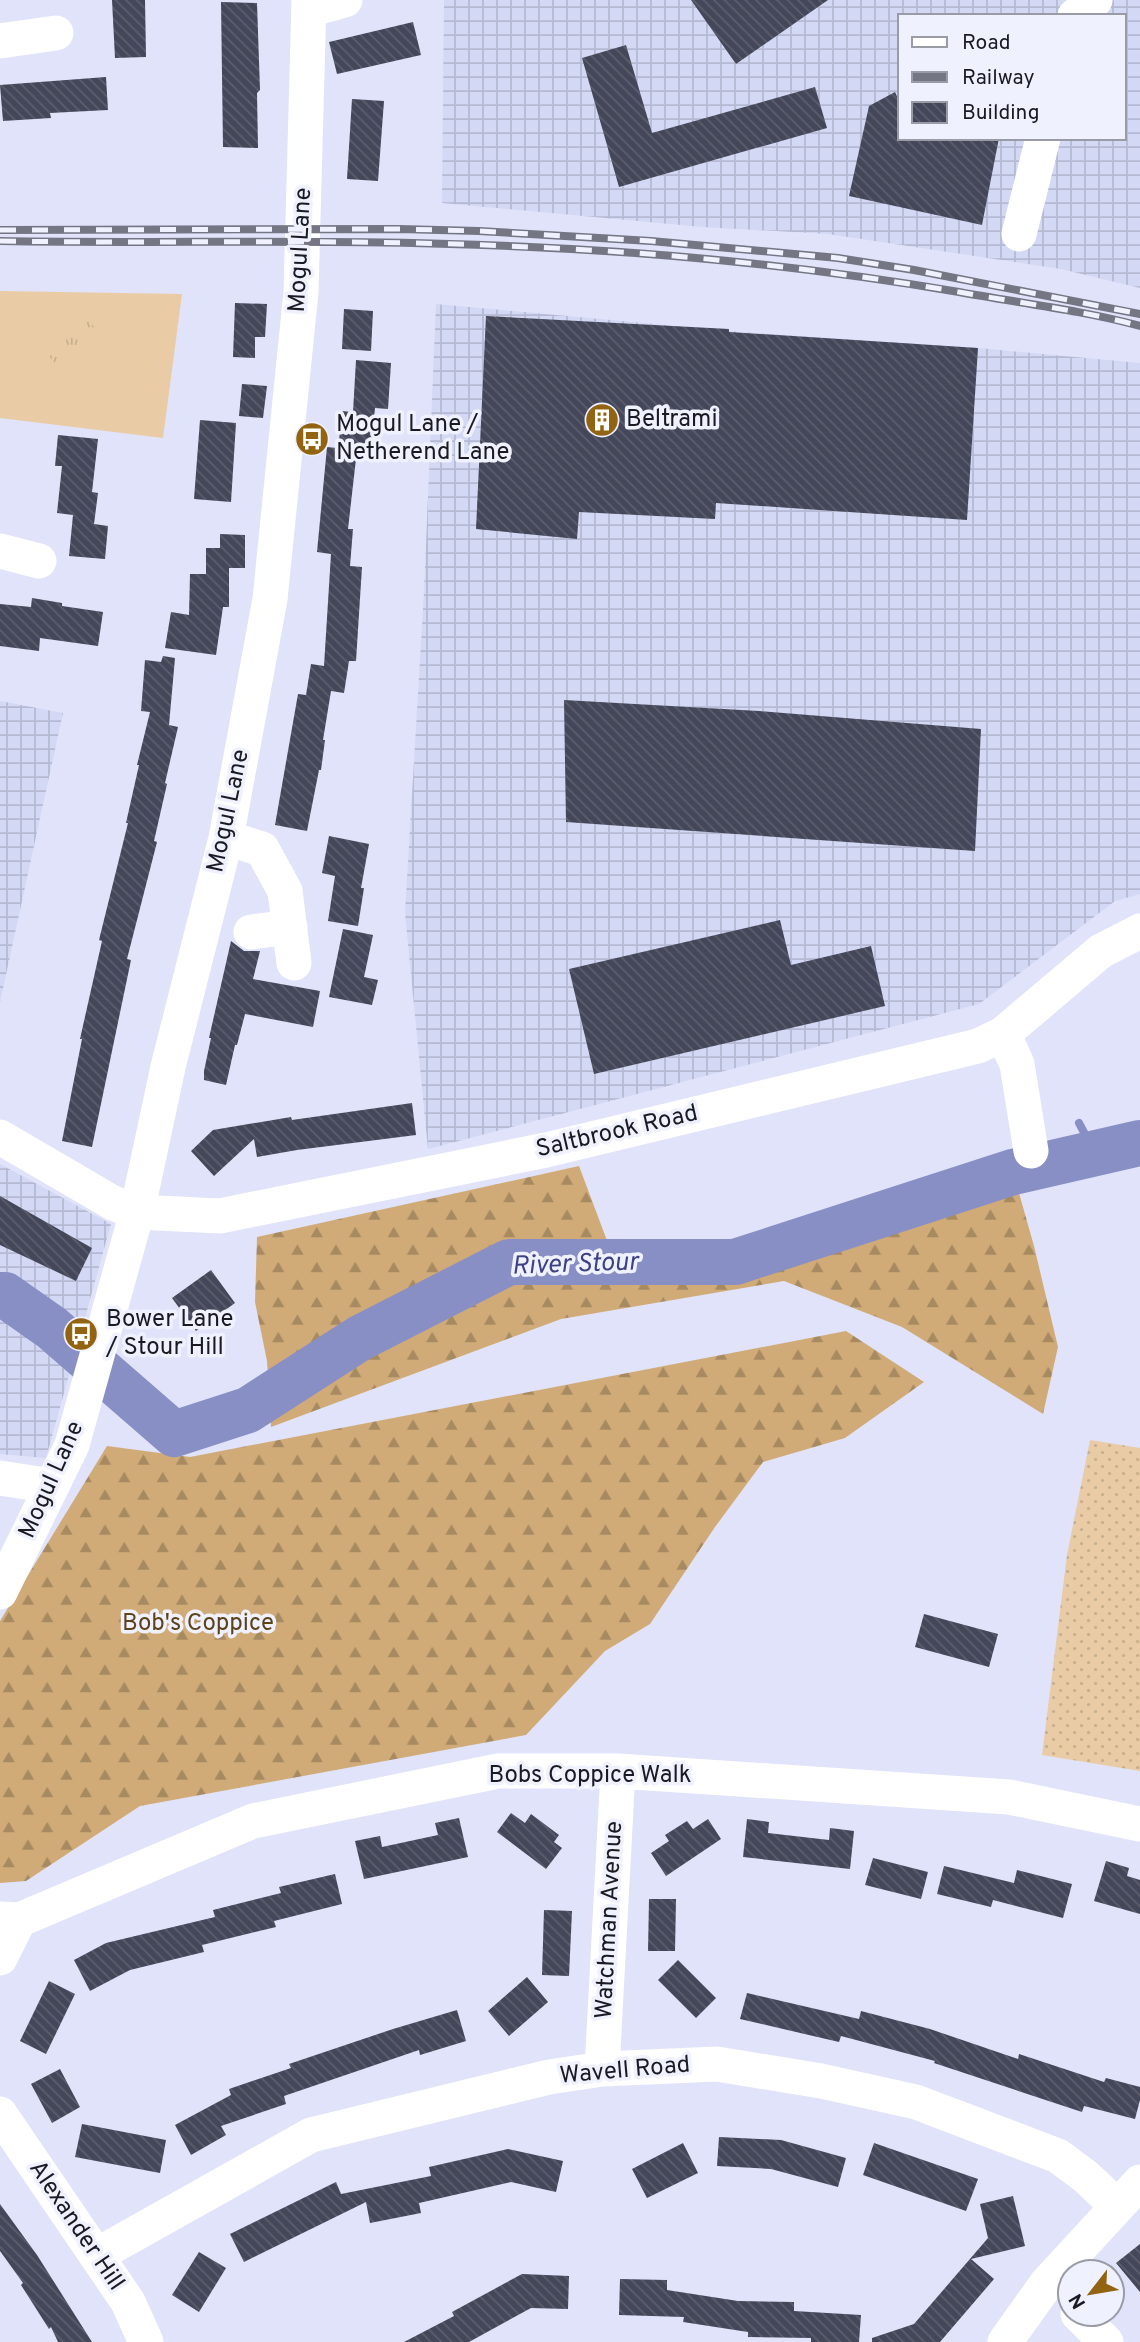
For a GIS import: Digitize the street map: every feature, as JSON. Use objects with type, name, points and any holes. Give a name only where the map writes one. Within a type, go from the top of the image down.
[{"type":"street","points":[[309,5],[345,0]]},
{"type":"street","points":[[1056,0],[1067,14]]},
{"type":"street","points":[[1078,14],[1095,0]]},
{"type":"street","name":"Mogul Lane","points":[[0,1592],[72,1445],[137,1212],[168,1068],[226,838],[270,599],[302,276],[309,5]]},
{"type":"street","points":[[0,41],[56,33]]},
{"type":"street","points":[[1019,234],[1042,140]]},
{"type":"street","points":[[0,551],[39,561]]},
{"type":"street","points":[[226,838],[262,849],[285,891],[294,963]]},
{"type":"street","points":[[251,932],[290,927]]},
{"type":"street","name":"Saltbrook Road","points":[[137,1212],[220,1216],[533,1152],[978,1046],[1003,1034],[1101,951],[1140,931]]},
{"type":"street","points":[[1003,1034],[1017,1064],[1031,1151]]},
{"type":"street","points":[[0,1137],[113,1203],[137,1212]]},
{"type":"street","points":[[0,1478],[52,1486]]},
{"type":"street","name":"Bobs Coppice Walk","points":[[9,1920],[253,1821],[498,1771],[618,1772],[1009,1797],[1140,1824]]},
{"type":"street","name":"Watchman Avenue","points":[[602,2069],[618,1772]]},
{"type":"street","points":[[0,1958],[9,1920]]},
{"type":"street","name":"Wavell Road","points":[[97,2255],[312,2135],[549,2077],[602,2069],[717,2064],[821,2081],[916,2102],[1058,2157],[1085,2176],[1129,2194]]},
{"type":"street","name":"Alexander Hill","points":[[0,2114],[128,2302],[146,2342]]},
{"type":"street","points":[[1084,2258],[1129,2194]]},
{"type":"street","points":[[1005,2342],[1056,2296]]},
{"type":"street","points":[[1092,2328],[1106,2342]]},
{"type":"shaded area","points":[[444,0],[1140,0],[1140,288],[1061,269],[828,234],[702,227],[442,203]]},
{"type":"shaded area","points":[[436,304],[741,332],[978,348],[1140,363],[1140,894],[1115,901],[979,1004],[428,1149],[405,913],[424,592]]},
{"type":"shaded area","points":[[0,701],[63,713],[0,1002]]},
{"type":"shaded area","points":[[0,1164],[111,1224],[46,1458],[0,1454]]},
{"type":"green space","points":[[0,291],[182,294],[163,438],[0,418]]},
{"type":"green space","points":[[83,312],[97,331],[54,363],[40,343]]},
{"type":"green space","points":[[579,1166],[615,1262],[735,1262],[1013,1172],[1058,1347],[1043,1414],[902,1327],[784,1281],[561,1319],[271,1427],[267,1361],[255,1302],[257,1237]]},
{"type":"green space","name":"Bob's Coppice","points":[[846,1331],[924,1382],[845,1438],[763,1462],[715,1527],[650,1624],[605,1651],[526,1735],[140,1806],[26,1881],[0,1883],[0,1621],[107,1446],[190,1457]]},
{"type":"green space","points":[[1090,1440],[1140,1448],[1140,1771],[1042,1755],[1067,1555]]},
{"type":"building","points":[[112,0],[145,0],[146,57],[115,58]]},
{"type":"building","points":[[691,0],[828,0],[736,64]]},
{"type":"building","points":[[221,2],[257,3],[260,90],[257,93],[258,148],[223,147]]},
{"type":"building","points":[[413,22],[421,55],[337,74],[329,42]]},
{"type":"building","points":[[626,45],[652,133],[815,87],[827,128],[619,187],[582,58]]},
{"type":"building","points":[[106,77],[108,110],[50,113],[51,118],[3,121],[0,85]]},
{"type":"building","points":[[895,92],[898,99],[898,140],[999,140],[982,225],[849,196],[869,106]]},
{"type":"building","points":[[352,99],[384,101],[378,181],[347,179]]},
{"type":"building","points":[[235,303],[267,304],[265,337],[255,337],[255,358],[233,357]]},
{"type":"building","points":[[344,309],[373,311],[371,351],[342,349]]},
{"type":"building","points":[[486,316],[729,329],[729,332],[978,348],[967,520],[716,503],[715,519],[579,512],[577,539],[476,529]]},
{"type":"building","points":[[356,360],[391,363],[388,409],[375,408],[371,446],[339,443],[341,411],[353,412]]},
{"type":"building","points":[[242,384],[267,386],[263,418],[239,416]]},
{"type":"building","points":[[200,420],[236,423],[231,502],[194,499]]},
{"type":"building","points":[[58,435],[98,439],[92,492],[98,493],[94,524],[108,526],[105,559],[69,556],[73,515],[57,513],[62,466],[55,466]]},
{"type":"building","points":[[327,447],[357,450],[348,529],[353,529],[350,566],[362,567],[356,661],[349,661],[344,693],[331,691],[321,770],[307,831],[275,825],[298,694],[306,695],[311,664],[324,666],[331,554],[317,552]]},
{"type":"building","points":[[220,534],[245,535],[245,568],[229,568],[229,607],[223,607],[216,655],[165,648],[171,612],[189,615],[190,574],[206,574],[206,548],[220,548]]},
{"type":"building","points":[[32,598],[103,612],[98,646],[40,638],[39,651],[0,646],[0,604],[31,607]]},
{"type":"building","points":[[163,656],[175,658],[169,725],[178,727],[154,841],[157,842],[127,959],[131,960],[92,1147],[62,1141],[80,1039],[102,941],[99,940],[128,823],[137,765],[150,712],[141,711],[145,660],[161,662]]},
{"type":"building","points":[[564,700],[759,711],[981,729],[975,851],[566,822]]},
{"type":"building","points":[[329,836],[369,844],[358,926],[328,921],[335,876],[322,873]]},
{"type":"building","points":[[780,920],[791,965],[871,946],[885,1006],[594,1074],[569,969]]},
{"type":"building","points":[[343,929],[373,935],[364,977],[378,980],[372,1005],[329,997]]},
{"type":"building","points":[[231,941],[244,951],[260,951],[253,979],[320,991],[313,1027],[245,1014],[226,1085],[204,1080],[204,1071]]},
{"type":"building","points":[[412,1103],[416,1135],[257,1157],[254,1139],[214,1176],[191,1151],[213,1130],[291,1117],[292,1120]]},
{"type":"building","points":[[0,1196],[92,1248],[76,1281],[0,1245]]},
{"type":"building","points":[[211,1270],[235,1303],[196,1331],[172,1298]]},
{"type":"building","points":[[924,1614],[998,1634],[989,1667],[915,1647]]},
{"type":"building","points":[[511,1813],[525,1823],[531,1814],[559,1835],[554,1842],[562,1848],[546,1869],[497,1832]]},
{"type":"building","points":[[459,1818],[468,1857],[364,1879],[355,1841],[380,1836],[382,1847],[438,1835],[435,1823]]},
{"type":"building","points":[[708,1819],[721,1839],[666,1876],[651,1853],[669,1841],[665,1835],[687,1821],[693,1829]]},
{"type":"building","points":[[747,1819],[769,1822],[768,1833],[829,1840],[830,1828],[854,1831],[850,1869],[743,1857]]},
{"type":"building","points":[[873,1858],[928,1872],[921,1899],[865,1885]]},
{"type":"building","points":[[1106,1861],[1129,1868],[1127,1876],[1140,1880],[1140,1914],[1094,1901]]},
{"type":"building","points":[[944,1866],[1014,1883],[1017,1870],[1072,1884],[1063,1918],[993,1900],[991,1907],[937,1894]]},
{"type":"building","points":[[335,1874],[342,1904],[274,1921],[276,1927],[202,1945],[204,1952],[130,1970],[90,1991],[74,1960],[106,1943],[215,1917],[213,1910],[281,1893],[279,1887]]},
{"type":"building","points":[[649,1899],[676,1899],[675,1951],[648,1951]]},
{"type":"building","points":[[544,1910],[572,1911],[569,1976],[542,1975]]},
{"type":"building","points":[[678,1960],[716,1998],[696,2018],[658,1980]]},
{"type":"building","points":[[527,1977],[548,2002],[509,2036],[488,2011]]},
{"type":"building","points":[[49,1981],[75,1994],[46,2054],[20,2041]]},
{"type":"building","points":[[747,1993],[859,2019],[861,2011],[930,2029],[1018,2059],[1019,2054],[1104,2082],[1106,2078],[1140,2087],[1135,2119],[1084,2106],[1082,2112],[934,2063],[935,2061],[841,2036],[839,2042],[740,2019]]},
{"type":"building","points":[[457,2010],[466,2041],[420,2055],[419,2050],[284,2096],[286,2104],[221,2126],[226,2135],[191,2155],[175,2125],[231,2095],[229,2089],[291,2068],[289,2064]]},
{"type":"building","points":[[60,2069],[80,2107],[52,2123],[31,2084]]},
{"type":"building","points":[[82,2124],[166,2140],[160,2173],[75,2157]]},
{"type":"building","points":[[719,2137],[781,2140],[846,2158],[838,2187],[771,2169],[717,2166]]},
{"type":"building","points":[[683,2143],[698,2173],[647,2198],[632,2169]]},
{"type":"building","points":[[874,2143],[978,2179],[966,2211],[863,2175]]},
{"type":"building","points":[[508,2149],[563,2161],[556,2192],[511,2182],[419,2203],[421,2213],[370,2223],[366,2202],[244,2262],[230,2234],[336,2182],[341,2194],[431,2176],[429,2167]]},
{"type":"building","points":[[1013,2196],[1025,2246],[971,2259],[994,2279],[940,2342],[872,2342],[872,2338],[914,2324],[988,2238],[980,2204]]},
{"type":"building","points":[[0,2204],[37,2255],[92,2342],[58,2342],[51,2327],[49,2329],[21,2285],[23,2283],[0,2251]]},
{"type":"building","points":[[1140,2244],[1140,2292],[1126,2275],[1126,2258],[1122,2258]]},
{"type":"building","points":[[199,2252],[226,2268],[199,2312],[172,2295]]},
{"type":"building","points":[[522,2274],[569,2276],[568,2309],[531,2308],[469,2342],[404,2342],[454,2316],[452,2312]]},
{"type":"building","points":[[620,2279],[667,2280],[667,2290],[738,2301],[794,2302],[794,2311],[861,2315],[859,2342],[811,2342],[811,2338],[748,2337],[748,2332],[683,2322],[684,2317],[619,2315]]},
{"type":"waterway","points":[[1079,1123],[1095,1153]]},
{"type":"waterway","name":"River Stour","points":[[0,1295],[5,1295],[52,1328],[174,1434],[248,1410],[360,1338],[509,1262],[735,1262],[1013,1172],[1140,1143]]},
{"type":"railway","points":[[0,230],[399,229],[651,241],[838,258],[1140,314]]},
{"type":"railway","points":[[0,241],[464,244],[638,253],[906,283],[1073,311],[1140,326]]},
{"type":"place","name":"Beltrami","points":[[602,420]]},
{"type":"place","name":"Mogul Lane / Netherend Lane","points":[[312,439]]},
{"type":"place","name":"Bower Lane / Stour Hill","points":[[81,1334]]}]
